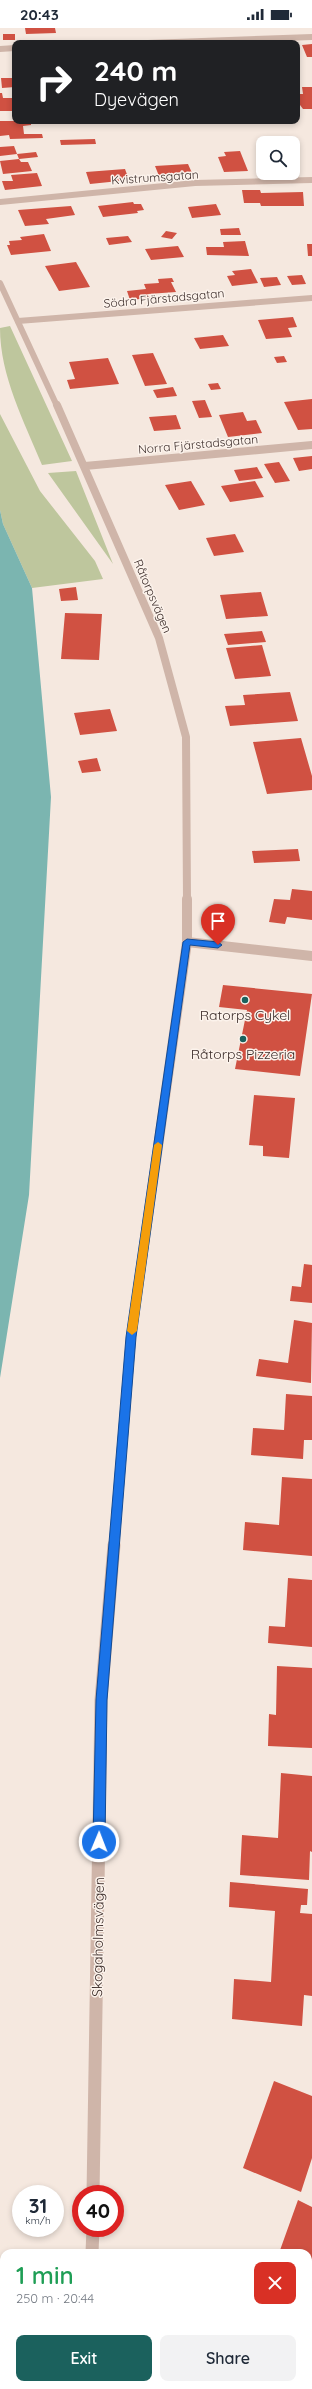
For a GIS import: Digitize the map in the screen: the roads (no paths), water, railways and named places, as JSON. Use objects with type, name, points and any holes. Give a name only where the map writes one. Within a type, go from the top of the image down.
[{"type":"street","points":[[200,40],[286,35],[312,37]]},
{"type":"street","points":[[0,49],[12,48]]},
{"type":"street","name":"Kvistrumsgatan","points":[[0,202],[159,187],[276,180],[312,180]]},
{"type":"street","name":"Råtorpsvägen","points":[[0,283],[85,466],[159,638],[186,737],[187,942]]},
{"type":"street","name":"Södra Fjärstadsgatan","points":[[18,321],[312,298]]},
{"type":"street","name":"Norra Fjärstadsgatan","points":[[85,466],[312,444]]},
{"type":"street","points":[[187,942],[312,956]]},
{"type":"street","name":"Skogaholmsvägen","points":[[93,2185],[101,1700],[131,1337],[187,942]]},
{"type":"street","points":[[92,2249],[93,2237]]},
{"type":"water","points":[[0,510],[3,524],[32,588],[51,797],[29,1195],[0,1378]]},
{"type":"place","name":"Ratorps Cykel","points":[[245,1000]]},
{"type":"place","name":"Råtorps Pizzeria","points":[[243,1039]]}]
